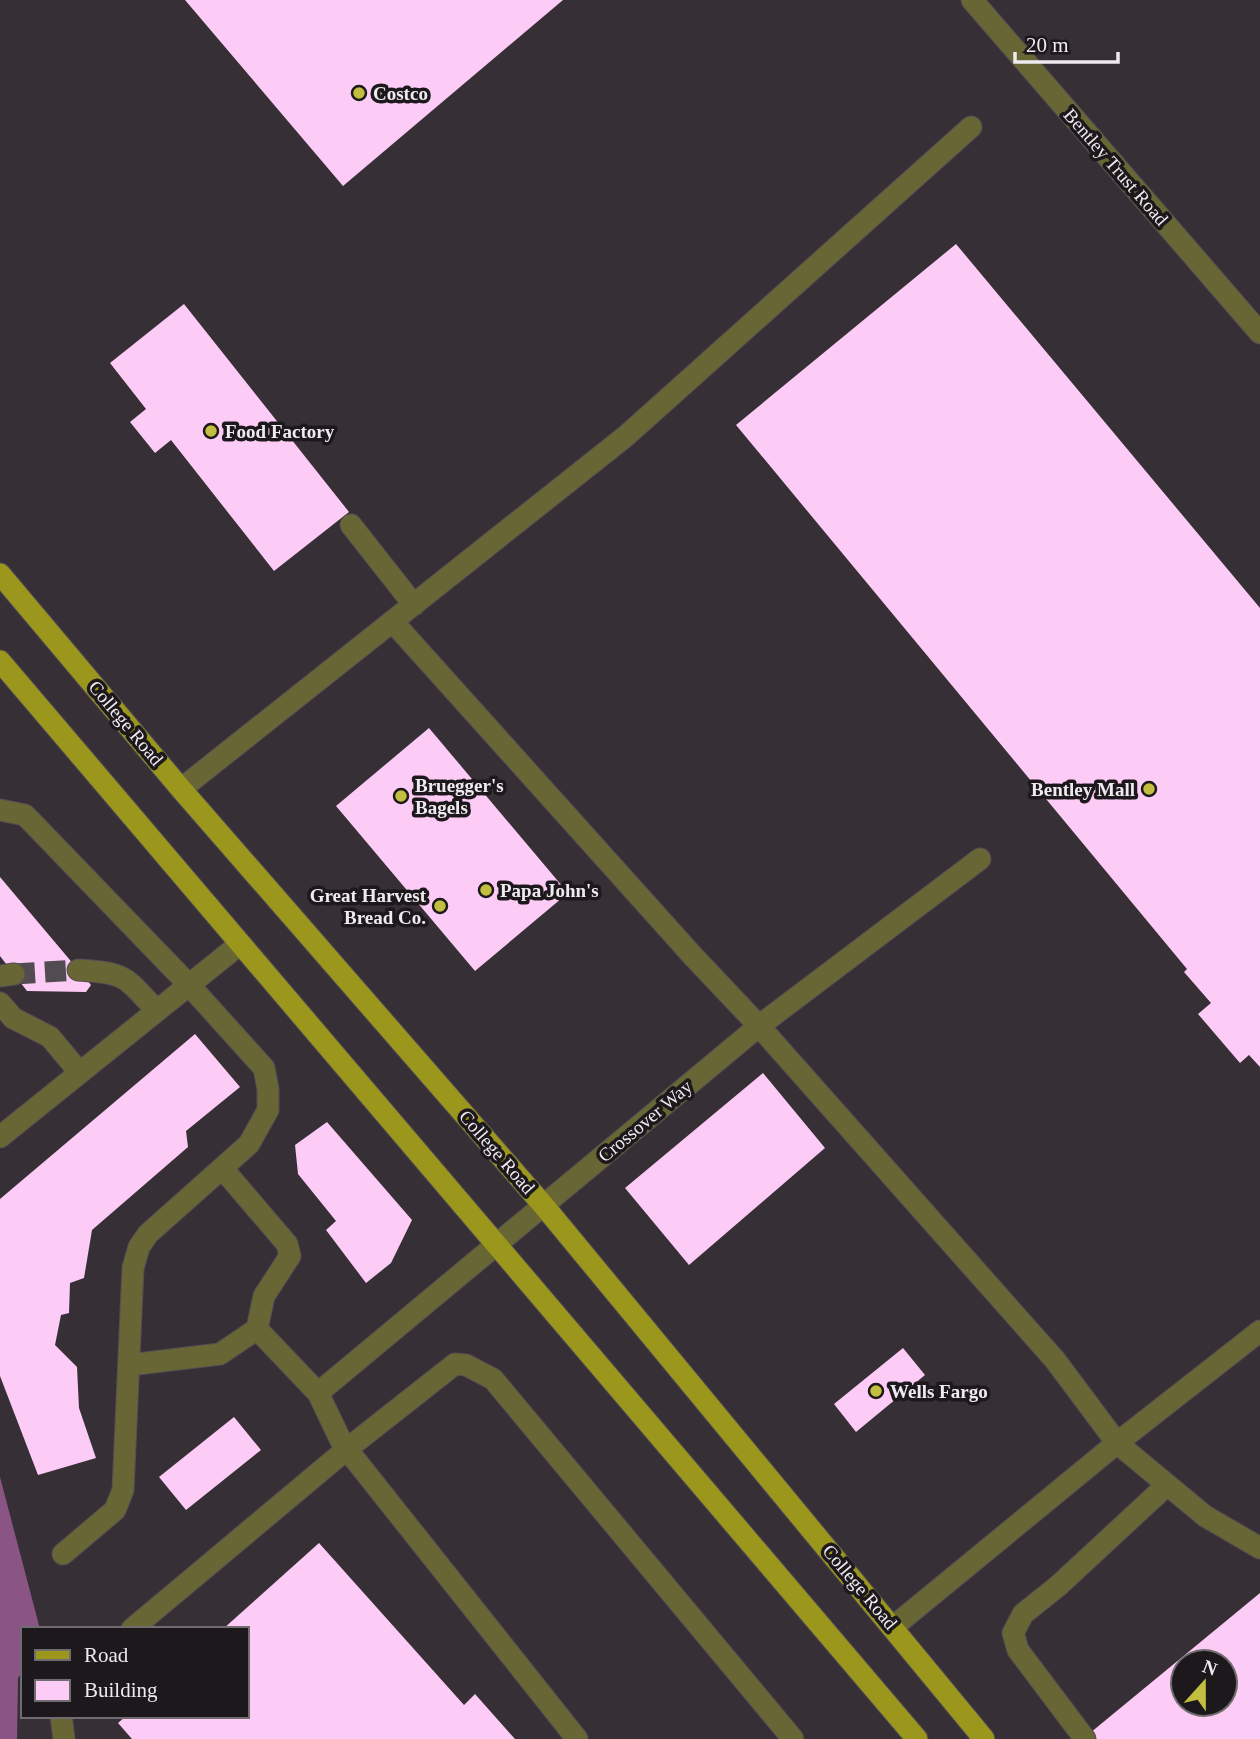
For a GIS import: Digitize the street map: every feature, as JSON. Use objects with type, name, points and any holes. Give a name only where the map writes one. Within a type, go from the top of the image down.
[{"type":"main road","name":"College Road","points":[[0,574],[181,789],[544,1206],[984,1739]]},
{"type":"main road","points":[[0,661],[917,1739]]},
{"type":"street","name":"Bentley Trust Road","points":[[972,0],[1260,333]]},
{"type":"street","points":[[181,789],[626,436],[971,127]]},
{"type":"street","points":[[351,525],[414,606]]},
{"type":"street","points":[[393,622],[759,1026],[1055,1360],[1117,1443],[1205,1516],[1260,1548]]},
{"type":"street","points":[[0,810],[16,811],[25,815],[190,986],[264,1068],[268,1089],[268,1110],[250,1144],[148,1234],[139,1247],[133,1268],[123,1490],[115,1510],[63,1554]]},
{"type":"street","name":"Crossover Way","points":[[318,1393],[759,1026],[980,859]]},
{"type":"street","points":[[0,1136],[240,944]]},
{"type":"street","points":[[78,970],[113,972],[128,979],[157,1011]]},
{"type":"street","points":[[0,1003],[13,1018],[51,1037],[80,1073]]},
{"type":"street","points":[[129,1365],[220,1354],[257,1329],[264,1296],[290,1256],[287,1244],[222,1168]]},
{"type":"street","points":[[257,1329],[318,1393],[347,1450],[577,1739]]},
{"type":"street","points":[[893,1627],[1117,1443],[1260,1331]]},
{"type":"street","points":[[134,1627],[455,1364],[466,1365],[481,1371],[502,1390],[793,1739]]},
{"type":"street","points":[[1085,1739],[1018,1650],[1013,1633],[1023,1614],[1058,1586],[1167,1485]]},
{"type":"street","points":[[61,1718],[64,1739]]},
{"type":"shaded area","points":[[0,1477],[39,1627],[21,1627],[17,1739],[0,1739]]},
{"type":"building","name":"Costco","points":[[185,0],[563,0],[343,186]]},
{"type":"building","name":"Bentley Mall","points":[[956,244],[1260,608],[1260,1067],[1249,1055],[1240,1063],[1198,1014],[1211,1003],[1184,972],[1187,969],[736,425]]},
{"type":"building","name":"Food Factory","points":[[184,304],[349,512],[274,571],[171,440],[155,453],[130,422],[146,409],[110,363]]},
{"type":"building","points":[[429,728],[568,893],[475,971],[336,806]]},
{"type":"building","points":[[0,877],[91,985],[86,992],[27,991],[0,956]]},
{"type":"building","points":[[195,1034],[240,1087],[186,1131],[188,1147],[92,1230],[84,1278],[70,1283],[69,1313],[61,1315],[55,1345],[77,1367],[79,1408],[96,1458],[38,1475],[0,1376],[0,1199]]},
{"type":"building","points":[[763,1073],[825,1148],[689,1265],[625,1188]]},
{"type":"building","points":[[327,1122],[412,1220],[391,1263],[366,1283],[326,1230],[336,1221],[298,1174],[295,1145]]},
{"type":"building","points":[[903,1348],[925,1375],[856,1432],[834,1404]]},
{"type":"building","points":[[234,1417],[261,1450],[186,1510],[159,1477]]},
{"type":"building","points":[[319,1543],[464,1705],[475,1694],[515,1739],[132,1739],[118,1723],[124,1718],[248,1718],[248,1627],[225,1627]]},
{"type":"building","points":[[1260,1593],[1260,1739],[1095,1739],[1090,1733],[1169,1668],[1169,1718],[1239,1718],[1239,1648],[1193,1648]]},
{"type":"tunnel","points":[[14,974],[78,970]]},
{"type":"place","name":"Costco","points":[[359,93]]},
{"type":"place","name":"Food Factory","points":[[211,431]]},
{"type":"place","name":"Bentley Mall","points":[[1149,789]]},
{"type":"place","name":"Bruegger's Bagels","points":[[401,796]]},
{"type":"place","name":"Papa John's","points":[[486,890]]},
{"type":"place","name":"Great Harvest Bread Co.","points":[[440,906]]},
{"type":"place","name":"Wells Fargo","points":[[876,1391]]}]
